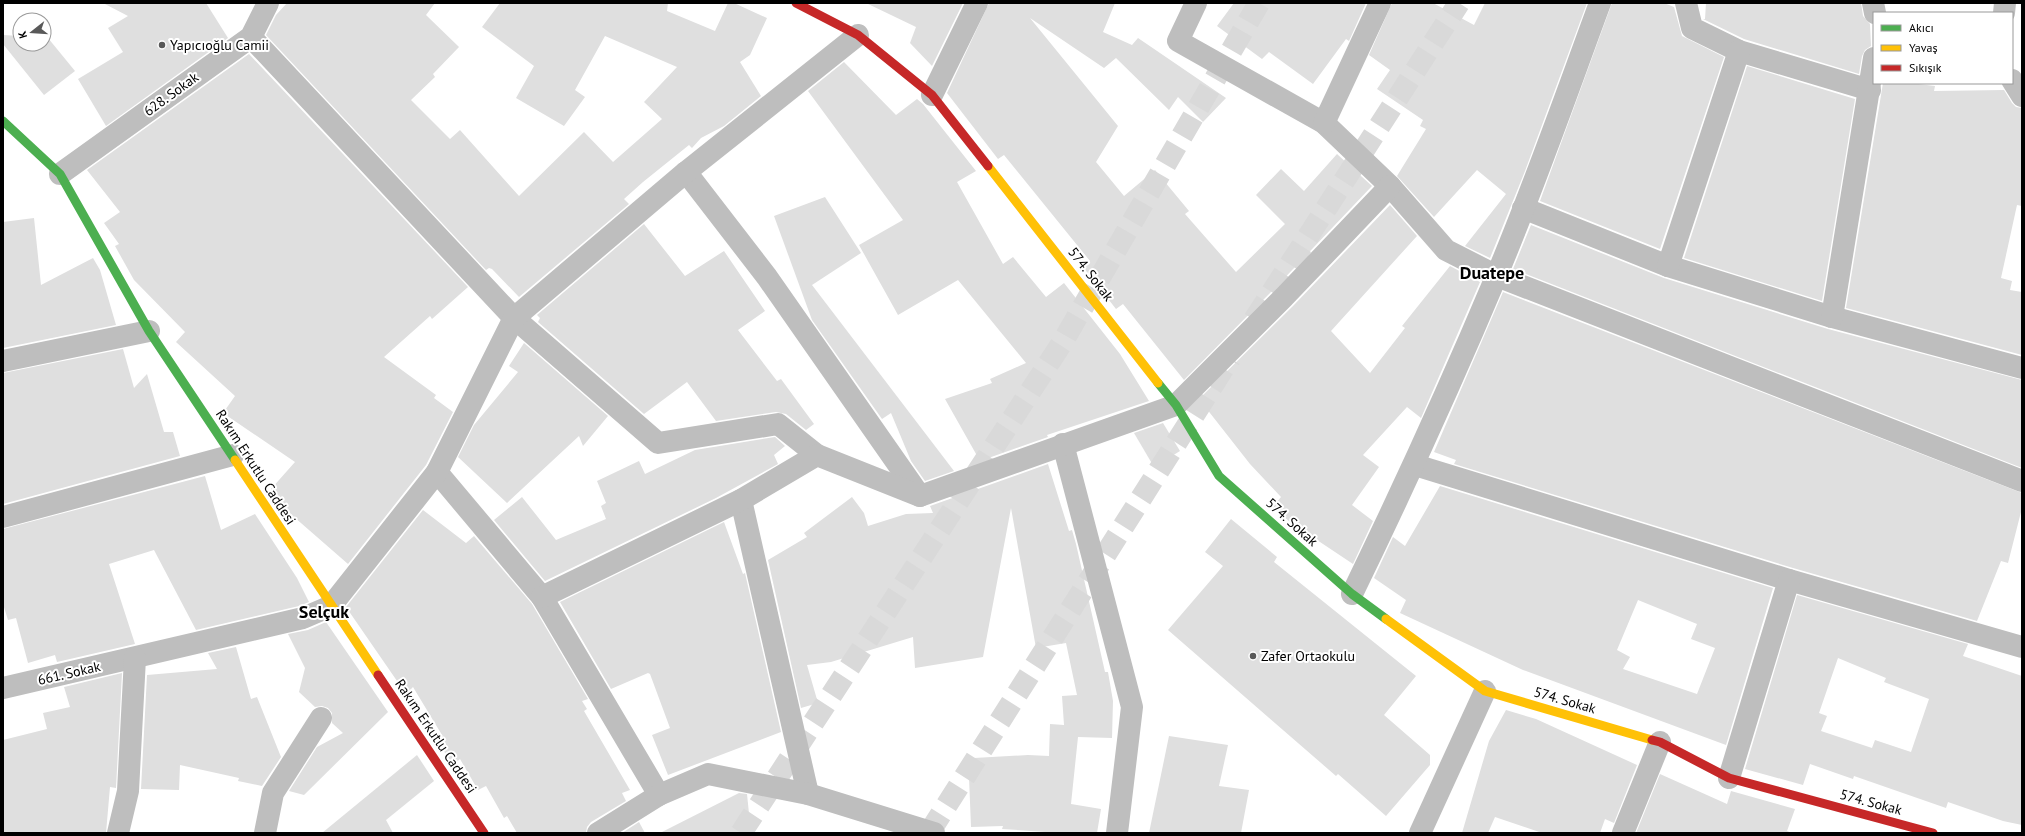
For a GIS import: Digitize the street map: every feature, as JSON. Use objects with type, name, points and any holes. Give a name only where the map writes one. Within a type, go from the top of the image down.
[{"type":"street","name":"628. Sokak","points":[[60,174],[251,38],[267,3]]},
{"type":"street","points":[[932,95],[977,3]]},
{"type":"street","points":[[1196,3],[1178,41],[1324,123],[1390,186],[1446,250],[1496,276],[2022,481]]},
{"type":"street","points":[[1324,123],[1380,3]]},
{"type":"street","points":[[1352,594],[1415,465],[1496,276],[1532,187],[1600,3]]},
{"type":"street","points":[[1686,3],[1692,28],[1739,51],[1870,90]]},
{"type":"street","name":"574. Sokak","points":[[799,4],[858,35],[932,95],[1176,405],[1219,476],[1352,594],[1485,691],[1660,742],[1729,778],[1933,833]]},
{"type":"street","points":[[331,606],[437,472],[514,318],[686,172],[858,35]]},
{"type":"street","points":[[251,38],[514,318],[658,443],[778,424],[817,455],[920,496],[1176,405],[1390,186]]},
{"type":"street","points":[[1668,266],[1739,51]]},
{"type":"street","points":[[1832,317],[1873,66]]},
{"type":"street","points":[[2013,82],[2022,96]]},
{"type":"street","name":"Rakım Erkutlu Caddesi","points":[[3,121],[60,174],[149,331],[331,606],[484,833]]},
{"type":"street","points":[[686,172],[767,277],[920,496]]},
{"type":"street","points":[[1523,208],[1668,266],[1832,317],[2022,368]]},
{"type":"street","points":[[3,361],[149,331]]},
{"type":"street","points":[[1063,444],[1132,707],[1117,833]]},
{"type":"street","points":[[542,597],[741,500],[817,455]]},
{"type":"street","points":[[3,517],[233,456]]},
{"type":"street","points":[[1415,465],[1789,580],[2022,647]]},
{"type":"street","points":[[437,472],[542,597],[659,796]]},
{"type":"street","points":[[741,500],[808,794]]},
{"type":"street","points":[[1729,778],[1789,580]]},
{"type":"street","name":"661. Sokak","points":[[3,688],[303,618],[331,606]]},
{"type":"street","points":[[118,833],[128,791],[135,658]]},
{"type":"street","points":[[1420,833],[1485,691]]},
{"type":"street","points":[[265,833],[273,793],[321,718]]},
{"type":"street","points":[[1623,833],[1660,742]]},
{"type":"street","points":[[598,833],[659,796],[708,774],[808,794],[934,833]]},
{"type":"building","points":[[103,3],[206,3],[228,38],[106,126],[78,79],[123,52],[108,28],[128,16]]},
{"type":"building","points":[[287,3],[435,3],[426,15],[459,47],[433,74],[435,77],[411,100],[450,139],[460,130],[519,196],[584,132],[613,162],[662,119],[644,102],[677,67],[605,36],[575,90],[585,97],[564,126],[516,98],[534,66],[482,27],[500,3],[668,3],[667,11],[715,31],[728,3],[734,3],[767,18],[750,55],[740,62],[761,96],[724,126],[701,138],[692,148],[689,145],[643,182],[624,199],[629,204],[519,297],[492,269],[489,268],[486,270],[266,35],[276,15]]},
{"type":"building","points":[[866,3],[963,3],[932,66],[910,43],[916,27]]},
{"type":"building","points":[[989,3],[1115,3],[1103,32],[1132,45],[1138,38],[1226,98],[1203,122],[1178,97],[1169,110],[1116,58],[1104,68],[1030,18],[1118,126],[1096,162],[1124,196],[1155,170],[1189,211],[1185,214],[1236,272],[1285,224],[1256,195],[1281,169],[1304,191],[1337,154],[1372,186],[1275,288],[1184,380],[1123,304],[1116,309],[1083,267],[1090,261],[1004,155],[998,159],[947,93]]},
{"type":"building","points":[[1234,3],[1366,3],[1349,41],[1346,39],[1313,84],[1269,52],[1262,59],[1217,26]]},
{"type":"building","points":[[1392,3],[1433,3],[1474,25],[1485,3],[1587,3],[1525,171],[1490,258],[1465,246],[1506,194],[1477,170],[1434,217],[1397,176],[1426,129],[1420,126],[1423,120],[1377,89],[1390,70],[1369,55]]},
{"type":"building","points":[[1612,3],[1664,3],[1674,7],[1682,36],[1724,57],[1660,249],[1540,201]]},
{"type":"building","points":[[1706,3],[1861,3],[1863,16],[1870,24],[1871,46],[1865,50],[1862,56],[1859,74],[1744,39],[1703,19],[1705,19]]},
{"type":"building","points":[[3,35],[12,36],[12,52],[52,52],[52,43],[75,71],[44,95],[3,44]]},
{"type":"building","points":[[249,54],[468,287],[432,319],[430,316],[384,357],[436,395],[434,398],[453,412],[426,465],[348,564],[278,503],[283,500],[271,489],[295,462],[223,413],[235,396],[176,342],[185,332],[134,280],[115,246],[119,244],[104,223],[120,212],[87,170]]},
{"type":"building","points":[[844,62],[896,115],[917,99],[923,104],[976,171],[957,182],[1003,264],[1013,257],[1046,297],[1064,283],[1120,354],[1149,401],[1047,435],[1048,437],[980,461],[945,399],[992,383],[990,379],[1026,363],[958,280],[898,315],[859,245],[903,220],[808,91]]},
{"type":"building","points":[[1747,66],[1855,99],[1822,301],[1684,258]]},
{"type":"building","points":[[1883,84],[1918,84],[1935,86],[1934,91],[2004,90],[2016,107],[2022,108],[2022,206],[2017,205],[2001,278],[2012,281],[2010,290],[2022,292],[2022,355],[1846,308]]},
{"type":"building","points":[[825,197],[861,253],[812,285],[954,471],[925,481],[911,461],[891,413],[882,419],[812,320],[774,216]]},
{"type":"building","points":[[1390,205],[1417,236],[1331,331],[1370,373],[1405,328],[1402,326],[1450,266],[1480,282],[1421,418],[1407,407],[1363,455],[1379,467],[1352,505],[1373,521],[1353,564],[1290,522],[1273,507],[1281,497],[1250,464],[1199,399],[1293,306]]},
{"type":"building","points":[[34,218],[41,285],[93,258],[100,270],[116,325],[3,348],[3,222]]},
{"type":"building","points":[[644,224],[685,276],[724,251],[765,311],[738,330],[777,381],[781,379],[814,424],[806,430],[786,414],[776,412],[716,421],[687,382],[644,414],[538,322],[540,318],[537,315]]},
{"type":"building","points":[[1531,225],[1664,278],[1828,329],[2022,380],[2022,468],[1513,269]]},
{"type":"building","points":[[1503,292],[2022,493],[2022,508],[2008,563],[2001,561],[1977,621],[1793,568],[1454,464],[1456,460],[1434,452]]},
{"type":"building","points":[[524,343],[608,416],[583,446],[579,436],[507,503],[458,457],[474,425],[518,372],[509,366]]},
{"type":"building","points":[[123,349],[134,388],[147,374],[164,432],[173,432],[180,456],[3,504],[3,373]]},
{"type":"building","points":[[1163,423],[1180,451],[1154,467],[1134,433]]},
{"type":"building","points":[[775,437],[785,446],[774,455],[778,464],[716,498],[545,581],[494,520],[522,497],[556,540],[606,519],[601,506],[606,503],[597,481],[639,461],[645,474],[695,450]]},
{"type":"building","points":[[1048,464],[1069,531],[1072,530],[1076,544],[1105,672],[1108,672],[1113,701],[1112,738],[1078,737],[1071,804],[1101,809],[1097,833],[1060,833],[1002,829],[1003,826],[971,827],[969,777],[975,776],[974,758],[1028,755],[1049,756],[1050,724],[1064,725],[1062,696],[1077,695],[1066,643],[1036,648],[1011,508],[983,657],[915,668],[913,637],[831,662],[807,665],[818,703],[801,708],[768,560],[807,537],[804,533],[852,497],[864,513],[868,526],[906,514],[933,513],[930,506]]},
{"type":"building","points":[[205,476],[221,530],[255,514],[297,578],[309,602],[299,606],[196,630],[154,550],[109,564],[135,644],[57,662],[55,655],[28,663],[16,618],[8,620],[3,604],[3,529]]},
{"type":"building","points":[[1440,486],[1773,588],[1726,745],[1523,670],[1400,613],[1406,600],[1374,578],[1393,537],[1405,546]],"holes":[[[1638,600],[1697,624],[1691,639],[1715,648],[1697,694],[1623,669],[1630,657],[1617,650]]]},
{"type":"building","points":[[423,510],[466,543],[474,536],[532,604],[588,699],[582,701],[587,709],[584,711],[630,790],[622,793],[626,801],[591,822],[587,827],[586,833],[517,833],[507,816],[504,818],[486,786],[478,790],[460,759],[453,765],[436,739],[442,735],[413,687],[406,694],[346,607]]},
{"type":"building","points":[[1231,519],[1277,557],[1274,562],[1416,676],[1384,715],[1430,755],[1430,765],[1386,816],[1338,774],[1336,776],[1168,630],[1223,566],[1205,552]]},
{"type":"building","points":[[724,522],[743,574],[745,573],[781,732],[668,775],[652,735],[670,728],[650,674],[648,673],[611,689],[560,602]]},
{"type":"building","points":[[1797,595],[1968,644],[1963,656],[2022,676],[2022,825],[2003,821],[1948,802],[1946,808],[1854,776],[1853,779],[1810,764],[1803,785],[1745,769]],"holes":[[[1838,658],[1886,678],[1884,682],[1929,699],[1911,752],[1875,740],[1872,748],[1821,731],[1827,716],[1819,713]]]},
{"type":"building","points":[[326,622],[388,712],[304,795],[289,791],[317,747],[343,733],[332,723],[332,713],[328,708],[322,706],[315,707],[299,692],[305,668],[288,634],[308,630]]},
{"type":"building","points":[[236,647],[251,699],[257,697],[281,757],[262,786],[238,781],[239,778],[180,765],[179,790],[141,789],[147,675],[217,669],[208,653]]},
{"type":"building","points":[[122,673],[116,788],[110,787],[106,833],[3,833],[3,740],[47,729],[43,713],[70,707],[64,687]]},
{"type":"building","points":[[1506,710],[1536,719],[1637,765],[1614,823],[1605,819],[1600,833],[1542,833],[1495,817],[1488,833],[1462,833],[1489,741]]},
{"type":"building","points":[[1169,736],[1228,745],[1219,786],[1249,790],[1241,833],[1149,833]]},
{"type":"building","points":[[417,755],[434,781],[386,820],[393,833],[322,833]]},
{"type":"building","points":[[1660,774],[1727,804],[1731,791],[1795,809],[1787,831],[1792,833],[1636,833]]},
{"type":"building","points":[[739,793],[747,794],[751,833],[660,833]]},
{"type":"building","points":[[639,822],[645,833],[622,833]]},
{"type":"tunnel","points":[[741,833],[1062,343],[1259,3]]},
{"type":"tunnel","points":[[1254,320],[1459,3]]},
{"type":"tunnel","points":[[929,833],[1230,358]]},
{"type":"traffic: fast","points":[[3,121],[60,174],[149,331],[235,460]]},
{"type":"traffic: fast","points":[[1158,383],[1176,405],[1219,476],[1352,594],[1386,619]]},
{"type":"traffic: slow","points":[[988,166],[1158,383]]},
{"type":"traffic: slow","points":[[235,460],[378,675]]},
{"type":"traffic: slow","points":[[1386,619],[1485,691],[1652,740]]},
{"type":"traffic: jam","points":[[796,3],[858,35],[932,95],[988,166]]},
{"type":"traffic: jam","points":[[378,675],[484,833]]},
{"type":"traffic: jam","points":[[1652,740],[1660,742],[1729,778],[1933,833]]},
{"type":"place","name":"Yapıcıoğlu Camii","points":[[162,45]]},
{"type":"place","name":"Zafer Ortaokulu","points":[[1253,656]]},
{"type":"district","name":"Duatepe","points":[[1492,272]]},
{"type":"district","name":"Selçuk","points":[[324,611]]}]
